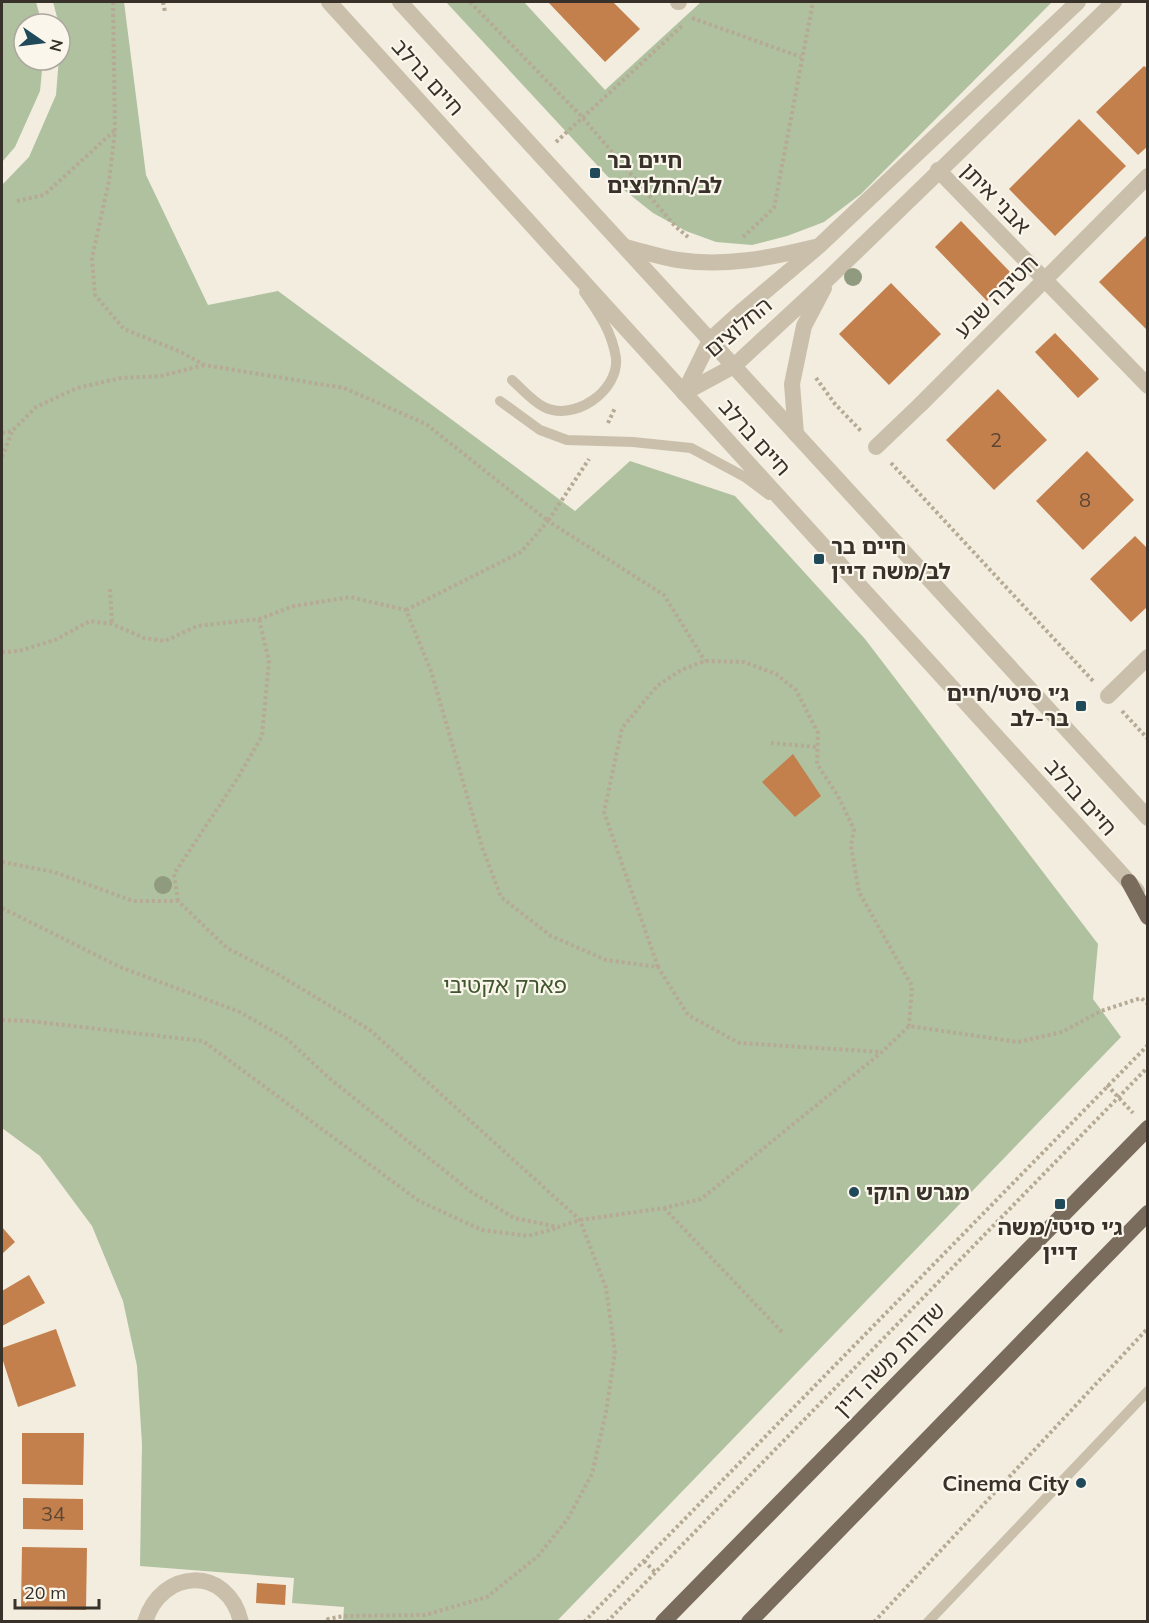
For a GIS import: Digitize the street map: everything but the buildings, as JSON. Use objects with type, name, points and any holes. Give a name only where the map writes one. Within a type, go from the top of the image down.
[{"type":"main road","points":[[1129,882],[1148,917]]},
{"type":"main road","name":"שדרות משה דיין","points":[[663,1622],[1144,1124]]},
{"type":"main road","points":[[749,1622],[1148,1213]]},
{"type":"street","name":"חיים ברלב","points":[[329,2],[1148,903]]},
{"type":"street","name":"חיים ברלב","points":[[400,2],[1148,818]]},
{"type":"street","name":"החלוצים","points":[[684,393],[710,340],[743,309],[819,246],[1078,2]]},
{"type":"street","name":"החלוצים","points":[[684,393],[734,366],[830,277],[1114,2]]},
{"type":"street","name":"אבני איתן","points":[[938,170],[1148,386]]},
{"type":"street","name":"חטיבה שבע","points":[[876,447],[1148,176]]},
{"type":"street","points":[[624,247],[678,260],[716,263],[767,259],[819,246]]},
{"type":"street","points":[[796,434],[792,384],[798,353],[804,326],[830,277]]},
{"type":"street","points":[[1108,696],[1148,657]]},
{"type":"street","points":[[145,1622],[149,1607],[159,1594],[171,1585],[186,1581],[202,1581],[217,1586],[229,1596],[238,1610],[241,1622]]},
{"type":"lane","points":[[512,380],[544,407],[568,412],[594,400],[610,382],[616,360],[607,325],[548,243]]},
{"type":"lane","points":[[501,401],[540,430],[567,440],[633,442],[691,448],[745,477],[794,514]]},
{"type":"lane","points":[[928,1622],[1148,1391]]},
{"type":"path","points":[[113,2],[115,131],[109,181],[92,258],[95,295],[124,329],[181,352],[204,365],[344,388],[426,424],[548,521],[664,595],[705,661]]},
{"type":"path","points":[[163,2],[165,12]]},
{"type":"path","points":[[470,2],[583,117],[638,184]]},
{"type":"path","points":[[678,2],[691,18],[801,57]]},
{"type":"path","points":[[716,263],[774,208],[813,2]]},
{"type":"path","points":[[541,156],[691,18]]},
{"type":"path","points":[[17,201],[44,195],[115,131]]},
{"type":"path","points":[[2,457],[12,431],[36,407],[76,388],[121,378],[161,376],[204,365]]},
{"type":"path","points":[[2,433],[12,431]]},
{"type":"path","points":[[2,652],[19,651],[55,640],[90,621],[112,624],[144,638],[165,641],[197,626],[259,619],[294,606],[350,597],[406,610],[522,552],[562,503],[600,441]]},
{"type":"path","points":[[110,588],[112,624]]},
{"type":"path","points":[[406,610],[431,671],[483,847],[501,897],[551,936],[606,960],[658,967]]},
{"type":"path","points":[[259,619],[269,661],[262,736],[174,874],[178,902],[227,948],[279,975],[370,1030],[580,1220],[606,1288],[615,1352],[606,1412],[592,1474],[567,1520],[538,1556],[487,1597],[425,1615],[344,1616],[328,1619],[326,1622]]},
{"type":"path","points":[[2,1020],[29,1021],[203,1041],[419,1202],[482,1230],[528,1236],[580,1220],[664,1208],[701,1199],[882,1052],[909,1026],[912,986],[859,892],[851,846],[854,829],[838,796],[817,764],[818,733],[796,690],[776,674],[744,662],[705,661],[681,670],[657,686],[622,728],[603,812],[658,967],[688,1015],[739,1043],[882,1052]]},
{"type":"path","points":[[771,743],[817,747]]},
{"type":"path","points":[[2,862],[54,872],[134,901],[178,902]]},
{"type":"path","points":[[2,908],[120,967],[240,1012],[287,1039],[329,1078],[470,1191],[514,1218],[558,1227]]},
{"type":"path","points":[[909,1026],[1018,1042],[1062,1032],[1101,1011],[1141,998],[1148,1004]]},
{"type":"path","points":[[584,1622],[1148,1045]]},
{"type":"path","points":[[607,1622],[1148,1067]]},
{"type":"path","points":[[1107,1085],[1144,1124]]},
{"type":"path","points":[[664,1208],[783,1334]]},
{"type":"path","points":[[874,1622],[1148,1328]]},
{"type":"path","points":[[644,1561],[655,1572]]},
{"type":"green space","points":[[2,2],[36,2],[39,12],[12,12],[12,72],[42,72],[40,91],[15,147],[2,162]]},
{"type":"green space","name":"פארק אקטיבי","points":[[53,2],[124,2],[146,175],[208,305],[278,291],[575,511],[630,461],[735,496],[865,639],[1098,944],[1093,999],[1121,1037],[557,1621],[343,1621],[344,1607],[292,1603],[294,1578],[140,1566],[142,1444],[137,1366],[123,1301],[92,1226],[40,1156],[2,1128],[2,185],[29,157],[56,95],[58,72],[72,72],[72,12],[56,12]]},
{"type":"green space","points":[[446,2],[524,2],[605,90],[701,2],[1052,2],[861,194],[824,222],[787,236],[752,245],[716,242],[686,231],[653,213],[609,178]]},
{"type":"place","name":"חיים בר לב/החלוצים","points":[[595,173]]},
{"type":"place","name":"חיים בר לב/משה דיין","points":[[819,559]]},
{"type":"place","name":"ג׳י סיטי/חיים בר-לב","points":[[1081,706]]},
{"type":"place","name":"מגרש הוקי","points":[[854,1192]]},
{"type":"place","name":"ג׳י סיטי/משה דיין","points":[[1060,1204]]},
{"type":"place","name":"Cinema City","points":[[1081,1483]]}]
